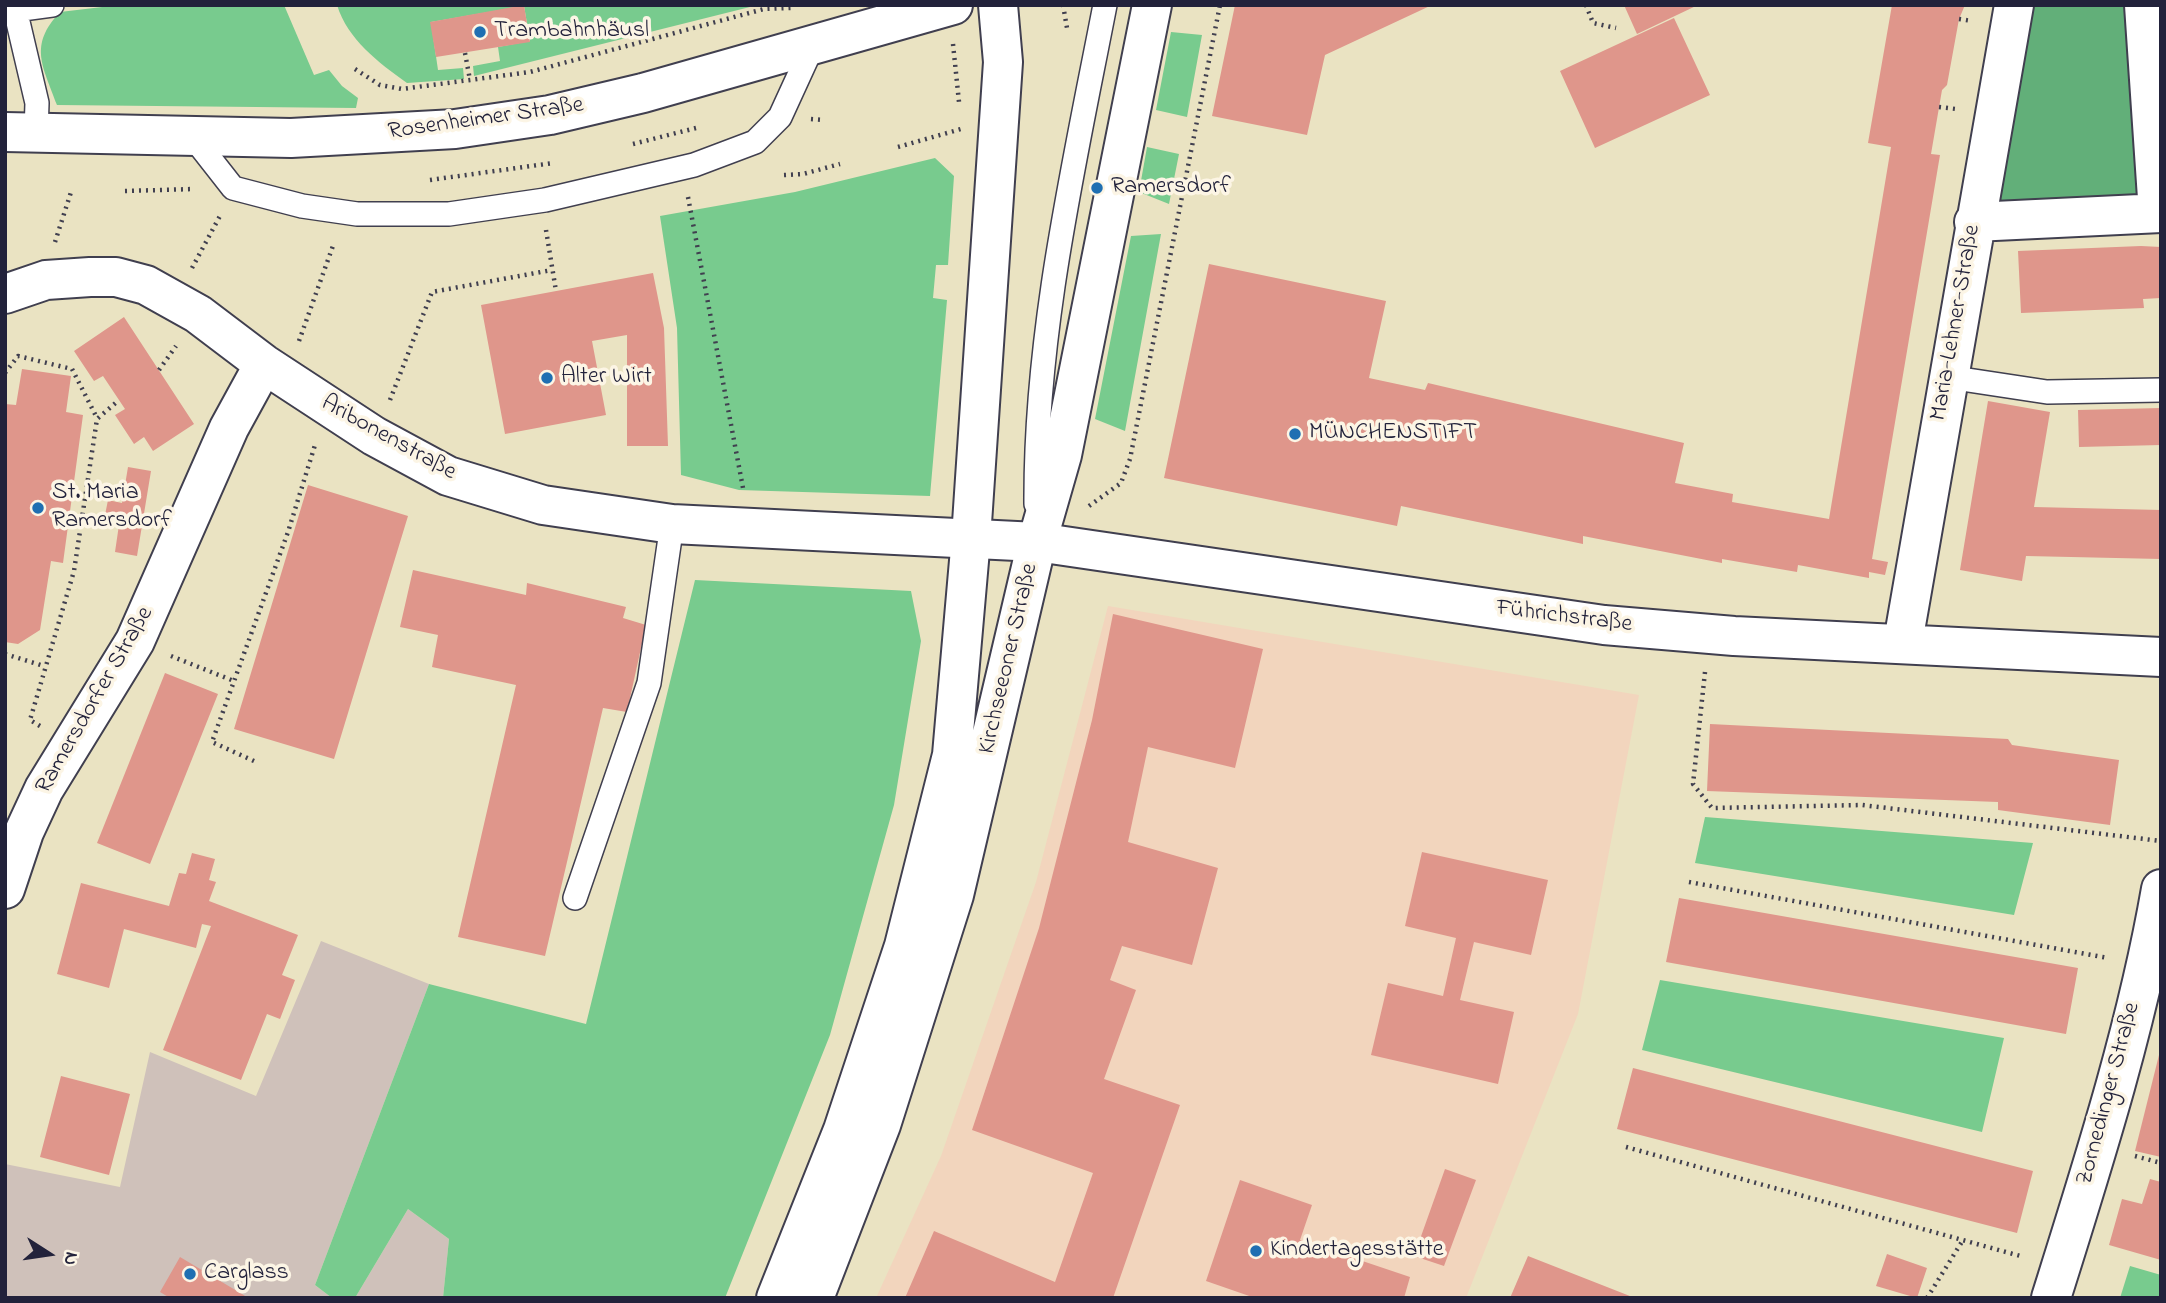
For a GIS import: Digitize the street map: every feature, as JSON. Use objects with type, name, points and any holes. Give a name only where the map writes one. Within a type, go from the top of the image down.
[{"type":"street","name":"Rosenheimer Straße","points":[[21,133],[193,137],[380,135],[523,119],[643,93],[953,5]]},
{"type":"street","name":"Kirchseeoner Straße","points":[[776,1298],[843,1130],[904,946],[952,755],[971,538],[1003,62],[998,5]]},
{"type":"street","name":"Kirchseeoner Straße","points":[[814,1298],[881,1125],[954,895],[1037,542],[1062,455],[1152,5]]},
{"type":"street","name":"Maria-Lehner-Straße","points":[[1903,642],[1974,222],[2014,5]]},
{"type":"street","points":[[1974,222],[2160,213],[2144,5]]},
{"type":"street","name":"Aribonenstraße","points":[[5,294],[46,281],[116,277],[146,285],[174,299],[326,407],[448,477],[543,505],[672,524],[971,538]]},
{"type":"street","name":"Ramersdorfer Straße","points":[[5,889],[24,832],[44,789],[135,642],[229,429],[275,372]]},
{"type":"street","name":"Führichstraße","points":[[971,538],[1037,542],[1604,625],[1709,634],[2161,657]]},
{"type":"street","name":"Zornedinger Straße","points":[[2056,1282],[2145,965],[2161,888]]},
{"type":"lane","points":[[21,133],[37,103],[14,8],[52,5]]},
{"type":"lane","points":[[1037,542],[1036,479],[1048,310],[1105,5]]},
{"type":"lane","points":[[193,137],[233,188],[302,206],[357,214],[449,214],[545,200],[694,165],[755,142],[780,117],[813,45]]},
{"type":"lane","points":[[1948,377],[2047,392],[2161,390]]},
{"type":"lane","points":[[575,898],[649,683],[672,524]]},
{"type":"path","points":[[1063,5],[1068,36]]},
{"type":"path","points":[[1037,542],[1121,483],[1130,458],[1220,5]]},
{"type":"path","points":[[1586,5],[1593,23],[1616,28]]},
{"type":"path","points":[[355,69],[380,85],[402,89],[530,72],[765,7],[793,8]]},
{"type":"path","points":[[465,53],[470,80]]},
{"type":"path","points":[[898,147],[961,129]]},
{"type":"path","points":[[784,175],[803,174],[840,164]]},
{"type":"path","points":[[174,299],[220,217],[233,188]]},
{"type":"path","points":[[46,281],[72,189]]},
{"type":"path","points":[[688,196],[750,527]]},
{"type":"path","points":[[545,228],[556,291]]},
{"type":"path","points":[[275,372],[334,243]]},
{"type":"path","points":[[394,392],[432,292],[552,270]]},
{"type":"path","points":[[5,373],[18,356],[72,369],[97,419],[74,571],[30,720],[72,744]]},
{"type":"path","points":[[97,419],[119,400]]},
{"type":"path","points":[[254,761],[212,742],[288,532],[326,407]]},
{"type":"path","points":[[1709,634],[1693,784],[1712,808],[1862,805],[2161,841]]},
{"type":"path","points":[[5,654],[44,666]]},
{"type":"path","points":[[175,658],[234,681]]},
{"type":"path","points":[[1689,882],[2145,965]]},
{"type":"path","points":[[1626,1147],[1962,1240],[2056,1282]]},
{"type":"path","points":[[1927,1298],[1962,1240]]},
{"type":"shaded area","points":[[1108,606],[1639,695],[1578,1014],[1466,1298],[876,1298],[941,1156],[1036,882]]},
{"type":"shaded area","points":[[321,941],[429,984],[315,1285],[332,1298],[5,1298],[5,1164],[120,1187],[150,1052],[256,1096]]},
{"type":"shaded area","points":[[408,1209],[449,1239],[443,1298],[355,1298]]},
{"type":"green space","points":[[119,5],[284,5],[314,75],[329,70],[342,86],[358,98],[356,108],[57,105],[41,57],[44,35],[50,24],[60,12]]},
{"type":"green space","points":[[337,5],[758,5],[474,76],[473,66],[500,61],[498,47],[530,41],[524,6],[431,22],[438,70],[463,68],[464,79],[407,83],[356,40]]},
{"type":"green space","points":[[2027,5],[2133,5],[2146,199],[1988,207]]},
{"type":"green space","points":[[1171,32],[1202,35],[1187,117],[1156,110]]},
{"type":"green space","points":[[1147,147],[1179,154],[1169,204],[1139,192]]},
{"type":"green space","points":[[935,158],[954,176],[948,265],[936,265],[933,298],[947,300],[930,496],[739,490],[681,475],[677,328],[660,216],[795,192]]},
{"type":"green space","points":[[1161,234],[1125,431],[1095,419],[1131,236]]},
{"type":"green space","points":[[695,580],[911,591],[921,641],[894,805],[830,1035],[725,1298],[443,1298],[449,1239],[408,1209],[355,1298],[332,1298],[315,1285],[429,984],[586,1024]]},
{"type":"green space","points":[[1705,817],[2033,843],[2014,915],[1695,863]]},
{"type":"green space","points":[[1660,980],[2004,1038],[1982,1132],[1642,1050]]},
{"type":"green space","points":[[2130,1266],[2161,1275],[2161,1298],[2120,1298]]},
{"type":"building","name":"Trambahnhäusl","points":[[524,5],[530,42],[436,57],[430,22]]},
{"type":"building","points":[[1235,5],[1432,5],[1325,55],[1307,135],[1212,116]]},
{"type":"building","points":[[1624,5],[1698,5],[1637,34]]},
{"type":"building","points":[[1892,5],[1965,5],[1959,19],[1947,85],[1942,90],[1931,154],[1940,155],[1872,559],[1888,562],[1885,575],[1869,572],[1869,578],[1798,565],[1797,572],[1722,559],[1722,563],[1583,536],[1583,544],[1401,506],[1397,526],[1164,478],[1209,264],[1386,301],[1369,378],[1425,390],[1428,383],[1684,443],[1675,483],[1733,494],[1732,502],[1829,519],[1891,147],[1868,143]]},
{"type":"building","points":[[1674,18],[1710,95],[1595,148],[1560,71]]},
{"type":"building","points":[[2161,247],[2161,298],[2143,299],[2144,308],[2021,313],[2018,251]]},
{"type":"building","name":"Alter Wirt","points":[[653,273],[664,328],[668,446],[627,446],[627,335],[592,341],[606,415],[505,434],[481,305]]},
{"type":"building","points":[[124,317],[194,424],[153,451],[144,437],[134,444],[115,415],[125,409],[103,376],[94,381],[74,351]]},
{"type":"building","name":"St. Maria Ramersdorf","points":[[22,369],[71,376],[66,412],[83,415],[63,563],[51,561],[40,630],[18,644],[5,642],[5,404],[16,405]]},
{"type":"building","points":[[1988,401],[2050,412],[2034,507],[2161,510],[2161,559],[2026,556],[2022,581],[1960,570]]},
{"type":"building","points":[[2161,408],[2161,445],[2079,447],[2078,410]]},
{"type":"building","points":[[128,467],[151,471],[137,556],[115,552],[120,518],[105,515],[108,500],[122,503]]},
{"type":"building","points":[[308,485],[408,516],[334,759],[234,729]]},
{"type":"building","points":[[413,570],[526,595],[527,583],[626,607],[623,618],[646,625],[627,712],[603,708],[545,956],[458,937],[516,685],[432,667],[438,635],[400,627]]},
{"type":"building","points":[[1113,614],[1263,649],[1235,768],[1148,747],[1128,842],[1218,868],[1192,965],[1122,946],[1110,980],[1136,990],[1104,1079],[1180,1105],[1113,1298],[905,1298],[934,1231],[1055,1282],[1093,1173],[972,1130],[1039,928],[1092,720]]},
{"type":"building","points":[[165,673],[218,694],[150,864],[97,843]]},
{"type":"building","points":[[1710,724],[2008,739],[2012,745],[2119,760],[2110,825],[1998,810],[1998,802],[1707,791]]},
{"type":"building","points":[[1422,852],[1548,880],[1531,955],[1474,942],[1460,1000],[1514,1012],[1498,1084],[1371,1055],[1388,983],[1443,996],[1456,938],[1405,926]]},
{"type":"building","points":[[192,853],[215,859],[209,880],[216,882],[209,901],[298,935],[282,975],[295,980],[280,1019],[267,1014],[241,1080],[163,1050],[211,926],[202,924],[196,948],[124,929],[109,988],[57,974],[81,883],[169,906],[179,873],[186,874]]},
{"type":"building","points":[[1679,898],[2078,968],[2066,1034],[1666,962]]},
{"type":"building","points":[[2161,1051],[2161,1157],[2135,1151]]},
{"type":"building","points":[[1633,1068],[2033,1171],[2017,1233],[1617,1129]]},
{"type":"building","points":[[61,1076],[130,1094],[109,1175],[40,1157]]},
{"type":"building","points":[[1445,1169],[1476,1180],[1444,1266],[1414,1256]]},
{"type":"building","points":[[2150,1179],[2161,1182],[2161,1260],[2109,1245],[2122,1199],[2142,1204]]},
{"type":"building","points":[[1240,1180],[1312,1205],[1300,1240],[1410,1277],[1404,1298],[1255,1298],[1206,1281]]},
{"type":"building","points":[[1887,1254],[1927,1268],[1917,1298],[1876,1286]]},
{"type":"building","points":[[1528,1256],[1635,1298],[1510,1298]]},
{"type":"building","name":"Carglass","points":[[180,1257],[248,1298],[170,1298],[160,1292]]},
{"type":"place","name":"Trambahnhäusl","points":[[480,32]]},
{"type":"place","name":"Ramersdorf","points":[[1097,188]]},
{"type":"place","name":"Alter Wirt","points":[[547,378]]},
{"type":"place","name":"MÜNCHENSTIFT","points":[[1295,434]]},
{"type":"place","name":"St. Maria Ramersdorf","points":[[38,508]]},
{"type":"place","name":"Kindertagesstätte","points":[[1256,1251]]},
{"type":"place","name":"Carglass","points":[[190,1274]]}]
